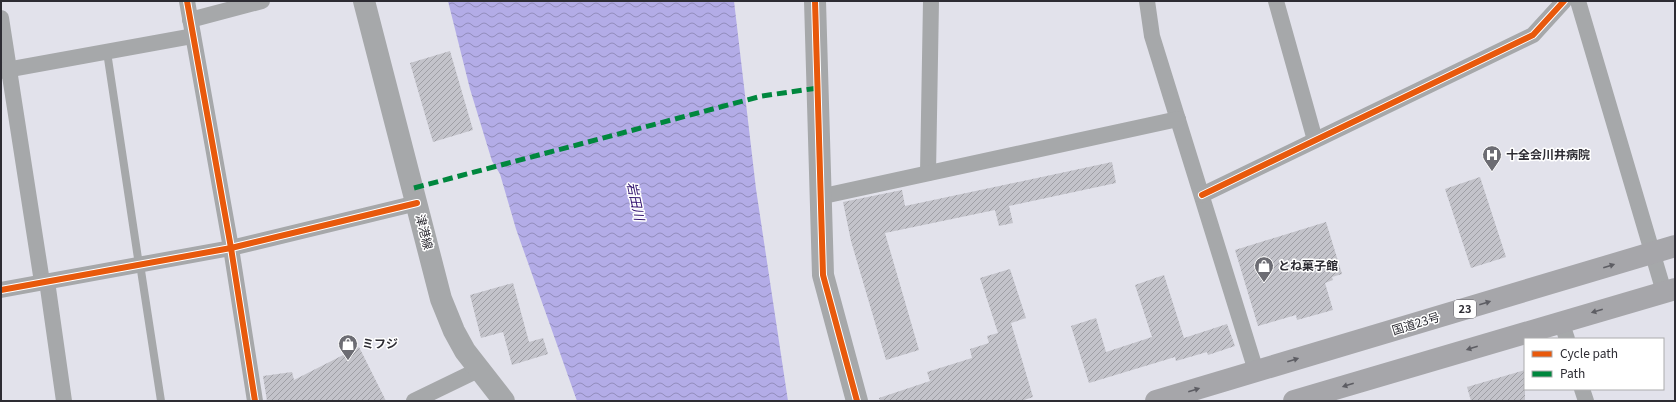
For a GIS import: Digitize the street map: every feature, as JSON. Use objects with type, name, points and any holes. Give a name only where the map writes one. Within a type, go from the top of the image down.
[{"type":"highway","name":"国道23号","points":[[1156,401],[1675,246]]},
{"type":"highway","points":[[1535,338],[1564,330],[1669,291]]},
{"type":"highway","points":[[1294,401],[1316,398],[1524,341]]},
{"type":"main road","name":"津港線","points":[[364,1],[441,299],[454,331],[465,351],[478,370],[504,401]]},
{"type":"main road","points":[[815,1],[819,197],[823,275],[857,401]]},
{"type":"street","points":[[187,1],[231,248],[255,401]]},
{"type":"street","points":[[190,20],[262,1]]},
{"type":"street","points":[[928,174],[931,1]]},
{"type":"street","points":[[1146,1],[1152,36],[1256,371]]},
{"type":"street","points":[[1276,1],[1315,140]]},
{"type":"street","points":[[1202,195],[1533,35],[1564,1]]},
{"type":"street","points":[[1578,1],[1652,253],[1669,291]]},
{"type":"street","points":[[1,18],[5,71],[44,282],[64,401]]},
{"type":"street","points":[[5,71],[193,36]]},
{"type":"street","points":[[819,197],[1178,119]]},
{"type":"street","points":[[1,290],[231,248],[417,203]]},
{"type":"street","points":[[414,401],[478,370]]},
{"type":"street","points":[[1582,390],[1586,401]]},
{"type":"lane","points":[[107,52],[161,401]]},
{"type":"water","name":"岩田川","points":[[448,1],[734,1],[756,189],[788,401],[577,401],[516,229],[500,174],[492,161],[470,89]]},
{"type":"building","points":[[450,51],[473,130],[433,142],[410,63]]},
{"type":"building","points":[[1112,162],[1116,183],[1009,206],[1013,223],[999,226],[995,210],[885,233],[919,350],[886,360],[851,241],[843,202],[902,190],[905,206]]},
{"type":"building","points":[[1480,177],[1506,257],[1471,268],[1445,189]]},
{"type":"building","points":[[1326,222],[1342,274],[1332,277],[1333,280],[1325,283],[1333,310],[1297,320],[1296,315],[1258,326],[1235,250]]},
{"type":"building","points":[[1010,269],[1026,318],[1011,323],[1033,397],[1021,401],[880,401],[879,398],[930,381],[927,372],[972,358],[970,349],[989,343],[987,336],[998,333],[980,278]]},
{"type":"building","points":[[1164,275],[1184,338],[1227,324],[1235,346],[1208,355],[1207,352],[1176,361],[1175,357],[1089,383],[1071,326],[1096,318],[1106,352],[1152,337],[1135,285]]},
{"type":"building","points":[[513,283],[529,342],[543,338],[548,354],[512,365],[503,332],[481,338],[470,295]]},
{"type":"building","name":"ミフジ","points":[[359,347],[386,401],[267,401],[263,376],[292,372],[294,380]]},
{"type":"building","points":[[1524,370],[1525,401],[1471,401],[1467,387]]},
{"type":"marked path","points":[[414,188],[762,96],[818,88]]},
{"type":"cycle path","points":[[187,1],[231,248],[255,401]]},
{"type":"cycle path","points":[[815,1],[823,275],[857,401]]},
{"type":"cycle path","points":[[1202,195],[1533,35],[1564,1]]},
{"type":"cycle path","points":[[1,290],[231,248],[417,203]]},
{"type":"place","name":"十全会川井病院","points":[[1492,172]]},
{"type":"place","name":"とね菓子館","points":[[1264,283]]},
{"type":"place","name":"ミフジ","points":[[348,361]]}]
